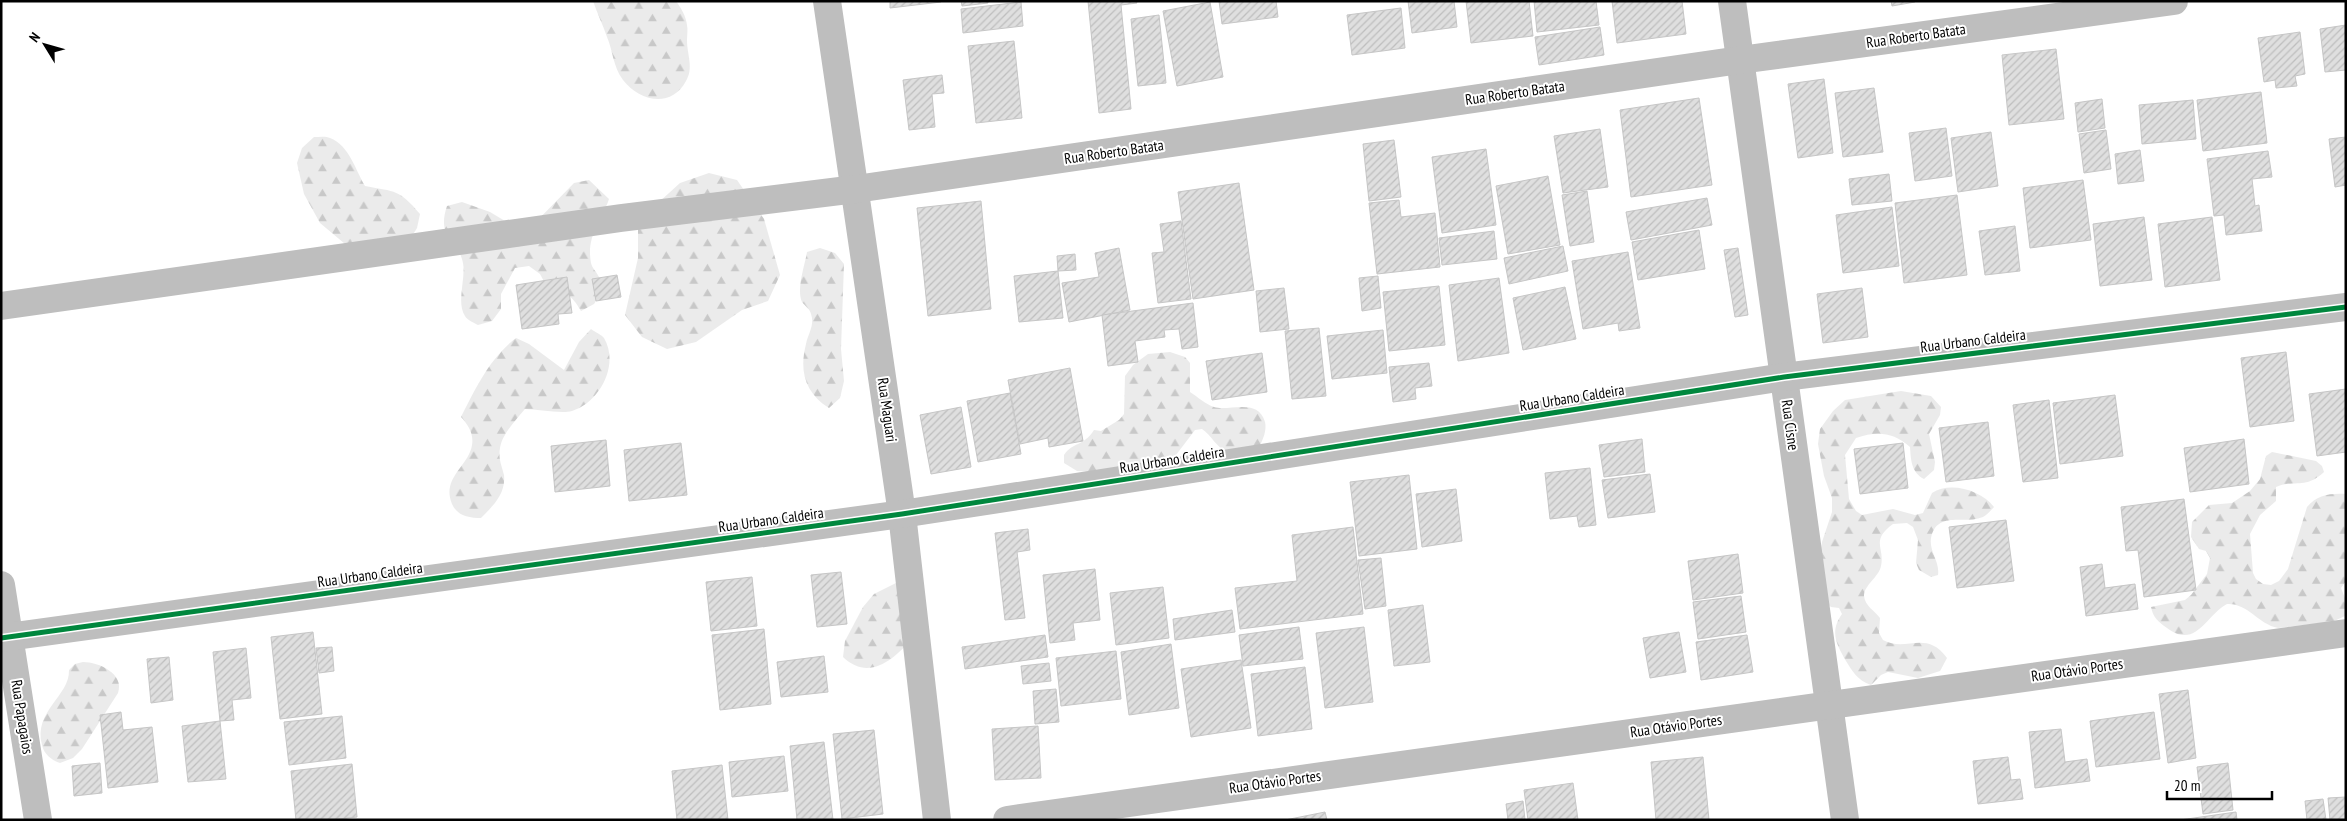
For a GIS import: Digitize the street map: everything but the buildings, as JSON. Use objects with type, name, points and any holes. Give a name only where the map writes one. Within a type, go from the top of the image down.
[{"type":"street","name":"Rua Maguari","points":[[827,1],[902,514],[937,820]]},
{"type":"street","name":"Rua Cisne","points":[[1732,1],[1844,820]]},
{"type":"street","name":"Rua Roberto Batata","points":[[1,306],[621,218],[856,189],[1740,60],[2174,1]]},
{"type":"street","name":"Rua Urbano Caldeira","points":[[6,638],[902,514],[1784,377],[2346,308]]},
{"type":"street","name":"Rua Papagaios","points":[[1,585],[6,638],[38,820]]},
{"type":"street","name":"Rua Otávio Portes","points":[[1007,820],[2346,633]]},
{"type":"green space","points":[[593,1],[676,1],[683,12],[686,22],[690,66],[686,81],[680,90],[664,99],[655,99],[637,93],[623,80],[617,70],[609,42]]},
{"type":"green space","points":[[314,137],[328,137],[337,141],[347,152],[365,186],[396,193],[413,206],[420,214],[417,228],[410,239],[351,249],[320,223],[304,194],[297,163],[302,148]]},
{"type":"green space","points":[[709,173],[737,180],[764,219],[780,275],[768,301],[742,310],[696,342],[667,349],[642,337],[625,315],[638,258],[638,226],[658,203],[680,183]]},
{"type":"green space","points":[[589,180],[609,199],[592,237],[591,263],[600,279],[602,292],[594,304],[581,311],[567,294],[547,287],[540,274],[529,266],[515,268],[501,294],[501,309],[492,321],[478,325],[467,319],[461,304],[463,263],[444,225],[447,206],[462,202],[490,212],[515,227],[530,228],[574,183]]},
{"type":"green space","points":[[820,248],[835,253],[844,264],[841,349],[844,381],[840,398],[829,408],[809,388],[803,363],[812,318],[809,309],[800,297],[800,284],[807,252]]},
{"type":"green space","points":[[591,329],[604,338],[610,360],[604,382],[598,392],[582,407],[572,411],[525,409],[510,427],[501,443],[500,462],[504,482],[498,499],[481,518],[460,514],[452,504],[450,487],[472,445],[470,429],[461,417],[478,385],[498,355],[516,338],[529,344],[564,370],[579,342]]},
{"type":"green space","points":[[1170,352],[1185,357],[1190,363],[1190,392],[1214,407],[1249,408],[1261,414],[1265,422],[1265,428],[1259,447],[1228,453],[1220,448],[1202,429],[1195,430],[1176,455],[1169,459],[1093,472],[1077,471],[1064,463],[1064,455],[1071,448],[1086,439],[1094,430],[1101,431],[1119,420],[1124,414],[1125,376],[1133,365],[1148,354]]},
{"type":"green space","points":[[1901,391],[1931,396],[1941,407],[1940,415],[1929,434],[1935,462],[1934,470],[1924,479],[1916,473],[1912,465],[1910,447],[1897,438],[1884,434],[1871,434],[1856,438],[1845,455],[1849,499],[1856,511],[1862,515],[1893,509],[1915,515],[1923,513],[1932,493],[1939,489],[1947,488],[1965,489],[1973,492],[1994,507],[1983,517],[1945,521],[1934,529],[1931,543],[1938,575],[1931,577],[1919,570],[1916,563],[1918,540],[1913,527],[1907,523],[1893,524],[1882,535],[1880,540],[1882,559],[1880,570],[1866,588],[1864,596],[1868,606],[1880,618],[1879,633],[1883,640],[1891,643],[1924,643],[1931,645],[1939,649],[1947,658],[1940,671],[1918,678],[1888,672],[1881,675],[1871,685],[1862,681],[1856,675],[1843,655],[1837,644],[1835,633],[1842,614],[1839,608],[1831,607],[1825,602],[1820,556],[1822,542],[1832,512],[1832,498],[1824,476],[1818,444],[1820,429],[1833,411],[1845,400]]},
{"type":"green space","points":[[2272,452],[2316,461],[2322,466],[2324,472],[2305,483],[2276,487],[2276,501],[2260,515],[2250,534],[2253,573],[2256,579],[2263,584],[2271,585],[2279,581],[2288,569],[2307,507],[2315,500],[2324,496],[2346,494],[2346,581],[2341,588],[2346,601],[2345,616],[2332,622],[2278,628],[2271,626],[2241,607],[2227,604],[2193,633],[2186,635],[2177,634],[2159,621],[2153,614],[2151,607],[2185,600],[2207,574],[2210,558],[2206,551],[2199,549],[2191,537],[2192,522],[2209,505],[2232,503],[2250,491],[2260,479],[2266,456]]},
{"type":"green space","points":[[896,583],[913,638],[898,653],[881,665],[872,668],[862,668],[853,664],[843,657],[845,641],[863,607],[874,594]]},
{"type":"green space","points":[[83,662],[96,664],[109,670],[118,680],[118,693],[82,749],[73,758],[60,763],[48,756],[44,751],[41,733],[43,723],[47,713],[64,688],[69,670],[75,664]]},
{"type":"cycle path","points":[[1,638],[902,514],[1784,377],[2346,307]]}]
